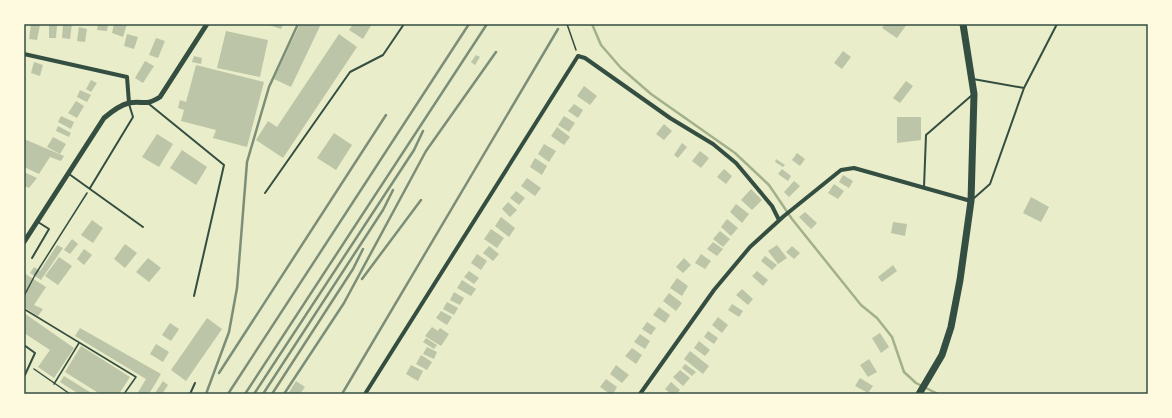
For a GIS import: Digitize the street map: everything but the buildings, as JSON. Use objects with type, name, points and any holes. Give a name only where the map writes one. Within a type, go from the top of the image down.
[{"type":"main road","points":[[919,394],[942,354],[951,328],[960,280],[971,201],[974,94],[963,24]]},
{"type":"street","points":[[24,242],[104,118],[114,109],[129,103],[149,104],[160,97],[207,24]]},
{"type":"street","points":[[24,54],[127,77],[129,103]]},
{"type":"street","points":[[365,394],[578,56],[585,58],[670,118],[713,144],[736,163],[772,206],[779,220]]},
{"type":"street","points":[[640,394],[714,290],[750,247],[779,220],[841,170],[854,168],[971,201]]},
{"type":"lane","points":[[266,192],[350,72],[383,55],[404,24]]},
{"type":"lane","points":[[971,201],[990,184],[1024,88],[1057,24]]},
{"type":"lane","points":[[971,79],[1024,88]]},
{"type":"lane","points":[[924,188],[926,135],[974,94]]},
{"type":"lane","points":[[90,188],[133,117],[129,103]]},
{"type":"lane","points":[[149,104],[224,165],[194,296]]},
{"type":"lane","points":[[68,174],[90,188],[143,227]]},
{"type":"lane","points":[[32,258],[49,228],[37,221]]},
{"type":"lane","points":[[24,345],[34,352],[24,377]]},
{"type":"lane","points":[[190,394],[196,383]]},
{"type":"path","points":[[567,24],[578,56]]},
{"type":"path","points":[[24,296],[35,275],[90,188]]},
{"type":"path","points":[[24,309],[136,376],[124,394]]},
{"type":"path","points":[[54,384],[79,342]]},
{"type":"path","points":[[30,365],[54,384],[70,394]]},
{"type":"waterway","points":[[592,24],[601,45],[621,68],[651,94],[735,153],[769,185],[792,219],[861,305],[877,318],[892,337],[904,372],[916,383],[938,394]]},
{"type":"railway","points":[[206,394],[229,332],[237,288],[247,162],[269,87],[298,24]]},
{"type":"railway","points":[[228,394],[469,24]]},
{"type":"railway","points":[[245,394],[487,24]]},
{"type":"railway","points":[[342,394],[558,29]]},
{"type":"railway","points":[[284,394],[344,303],[426,151],[496,52]]},
{"type":"railway","points":[[219,373],[386,115]]},
{"type":"railway","points":[[254,394],[414,150],[423,131]]},
{"type":"railway","points":[[263,394],[383,210],[393,190]]},
{"type":"railway","points":[[362,279],[421,200]]},
{"type":"railway","points":[[272,394],[353,269],[363,249]]}]
